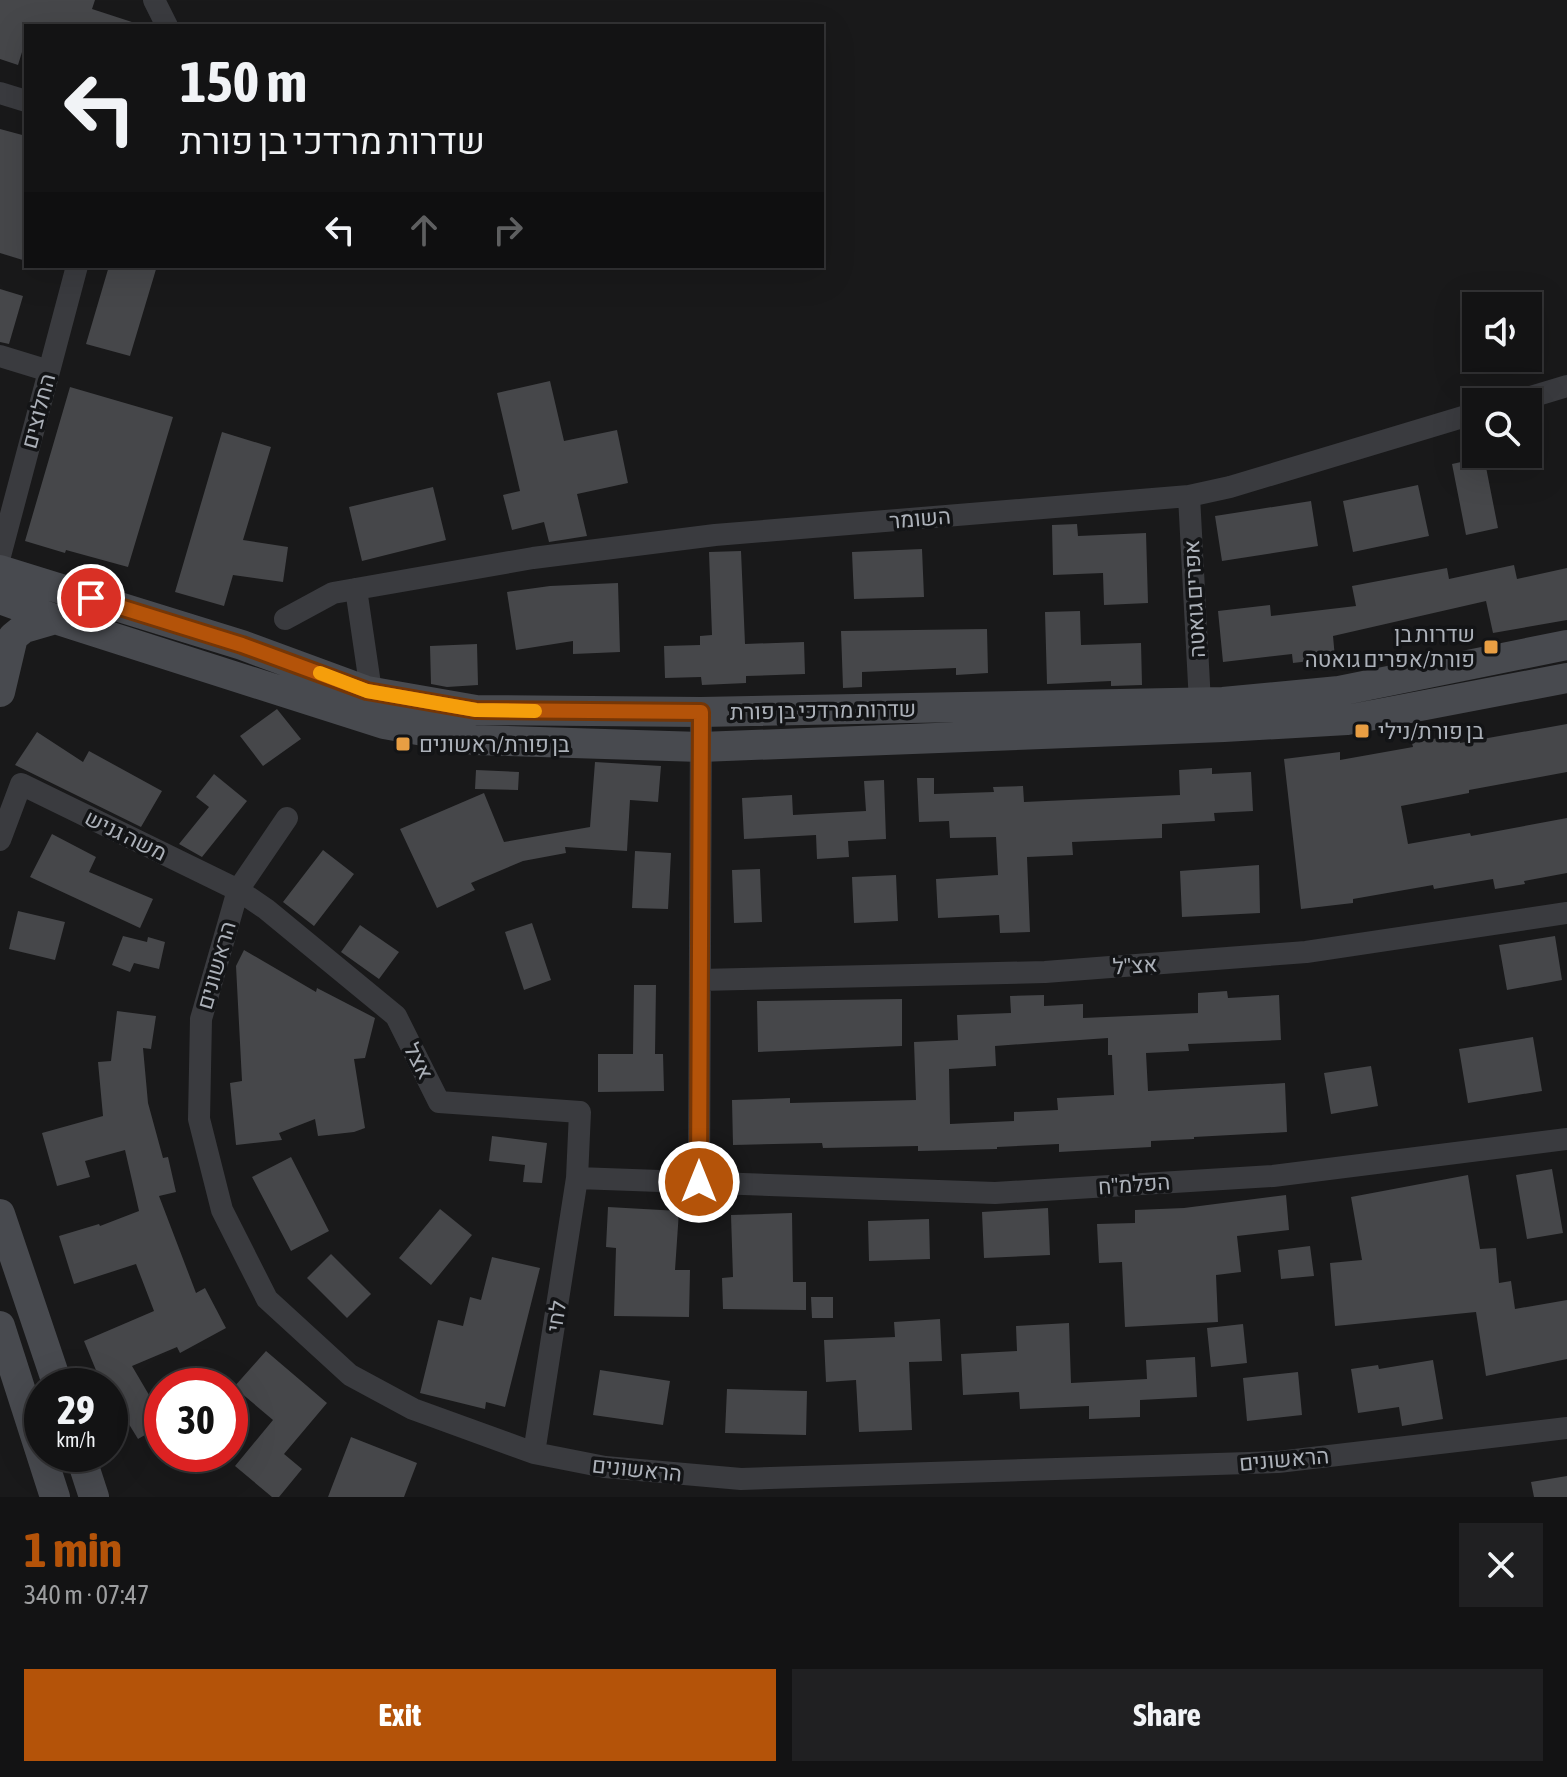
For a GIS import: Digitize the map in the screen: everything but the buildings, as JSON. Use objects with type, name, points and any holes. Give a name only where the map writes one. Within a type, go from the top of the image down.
[{"type":"street","points":[[154,0],[166,24]]},
{"type":"street","points":[[0,93],[24,100]]},
{"type":"street","name":"החלוצים","points":[[0,556],[76,268]]},
{"type":"street","points":[[0,356],[49,371]]},
{"type":"street","points":[[1542,394],[1567,386]]},
{"type":"street","name":"השומר","points":[[285,619],[333,593],[533,558],[715,535],[1189,496],[1230,487],[1462,417]]},
{"type":"street","name":"אפרים גואטה","points":[[1189,496],[1200,703]]},
{"type":"street","name":"שדרות מרדכי בן פורת","points":[[0,570],[242,645],[371,691],[476,710],[701,712],[1200,703],[1339,691],[1567,645]]},
{"type":"street","points":[[356,589],[371,691]]},
{"type":"street","name":"שדרות מרדכי בן פורת","points":[[0,599],[393,726],[474,740],[701,747],[1224,727],[1347,720],[1567,678]]},
{"type":"street","points":[[0,692],[13,637],[24,628],[55,619]]},
{"type":"street","points":[[699,1182],[701,712]]},
{"type":"street","name":"משה גניש","points":[[0,840],[9,793],[21,784],[238,890]]},
{"type":"street","name":"הראשונים","points":[[287,818],[238,890],[201,1019],[199,1119],[222,1210],[267,1299],[350,1375],[413,1409],[534,1453],[605,1467],[741,1479],[1278,1462],[1567,1428]]},
{"type":"street","name":"אצל","points":[[238,890],[266,909],[396,1016],[439,1102],[580,1112],[577,1178]]},
{"type":"street","name":"אצ\"ל","points":[[700,980],[1045,972],[1260,956],[1306,952],[1567,913]]},
{"type":"street","name":"הפלמ\"ח","points":[[577,1178],[995,1193],[1273,1176],[1567,1139]]},
{"type":"street","name":"לחי","points":[[534,1453],[577,1178]]},
{"type":"street","points":[[0,1214],[52,1368]]},
{"type":"street","points":[[0,1326],[55,1497]]},
{"type":"street","points":[[86,1472],[94,1497]]},
{"type":"slow traffic","points":[[320,673],[367,691],[476,710],[535,711]]},
{"type":"place","name":"שדרות בן פורת/אפרים גואטה","points":[[1491,647]]},
{"type":"place","name":"בן פורת/נילי","points":[[1362,731]]},
{"type":"place","name":"בן פורת/ראשונים","points":[[403,744]]},
{"type":"route","points":[[91,598],[242,645],[367,691],[476,710],[701,712],[699,1182]]}]
